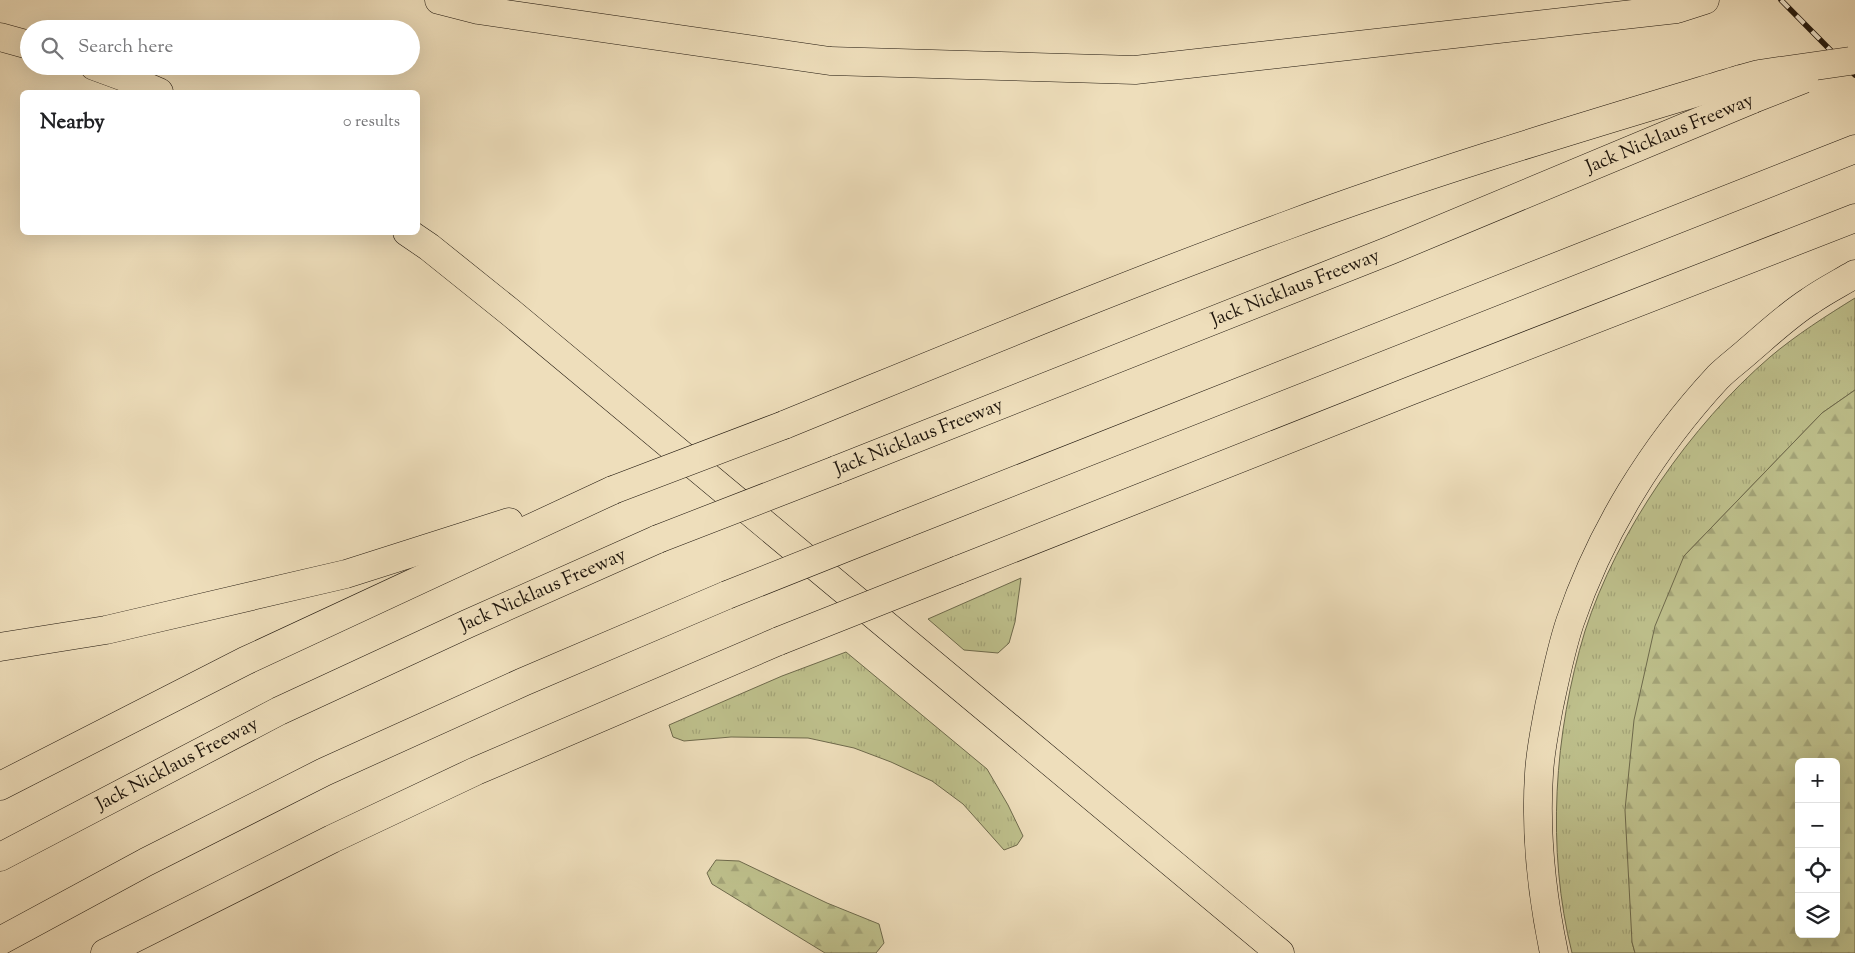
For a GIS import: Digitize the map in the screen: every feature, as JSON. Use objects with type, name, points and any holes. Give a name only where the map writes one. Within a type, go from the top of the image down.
[{"type":"highway","points":[[439,0],[478,10],[830,61],[1135,70],[1677,8],[1705,0]]},
{"type":"highway","points":[[0,37],[20,43]]},
{"type":"highway","name":"Jack Nicklaus Freeway","points":[[0,857],[279,712],[467,624],[658,539],[1391,250],[1747,89],[1852,60]]},
{"type":"highway","points":[[119,75],[154,90]]},
{"type":"highway","points":[[0,647],[106,630],[346,574],[613,490],[784,425],[1033,324],[1288,224],[1509,149],[1747,89]]},
{"type":"highway","points":[[0,941],[146,862],[324,772],[523,682],[727,595],[1855,150]]},
{"type":"highway","points":[[105,953],[332,839],[476,771],[779,641],[1382,402],[1855,218]]},
{"type":"highway","points":[[412,235],[510,312],[1280,953]]},
{"type":"highway","points":[[1554,953],[1546,913],[1540,853],[1538,816],[1539,774],[1546,725],[1559,662],[1570,622],[1593,566],[1620,510],[1653,456],[1685,415],[1720,376],[1810,301],[1855,274]]},
{"type":"highway","points":[[0,786],[246,661],[613,490]]},
{"type":"green space","points":[[1855,298],[1855,390],[1822,413],[1684,556],[1632,942],[1635,953],[1572,953],[1559,873],[1557,791],[1560,750],[1574,670],[1585,631],[1599,593],[1616,556],[1637,518],[1685,447],[1712,414],[1770,357],[1811,326]]},
{"type":"green space","points":[[1855,390],[1855,953],[1635,953],[1632,942],[1625,810],[1634,720],[1655,626],[1684,556],[1822,413]]},
{"type":"green space","points":[[1021,578],[1015,622],[1009,643],[998,653],[964,650],[928,619]]},
{"type":"green space","points":[[846,652],[987,769],[1023,836],[1017,845],[1004,850],[963,804],[932,781],[891,762],[854,748],[808,738],[731,737],[684,741],[673,737],[669,725],[782,676]]},
{"type":"green space","points":[[716,860],[739,861],[827,903],[879,924],[884,943],[876,953],[825,953],[712,884],[707,873]]},
{"type":"railway","points":[[1781,0],[1855,75]]}]
